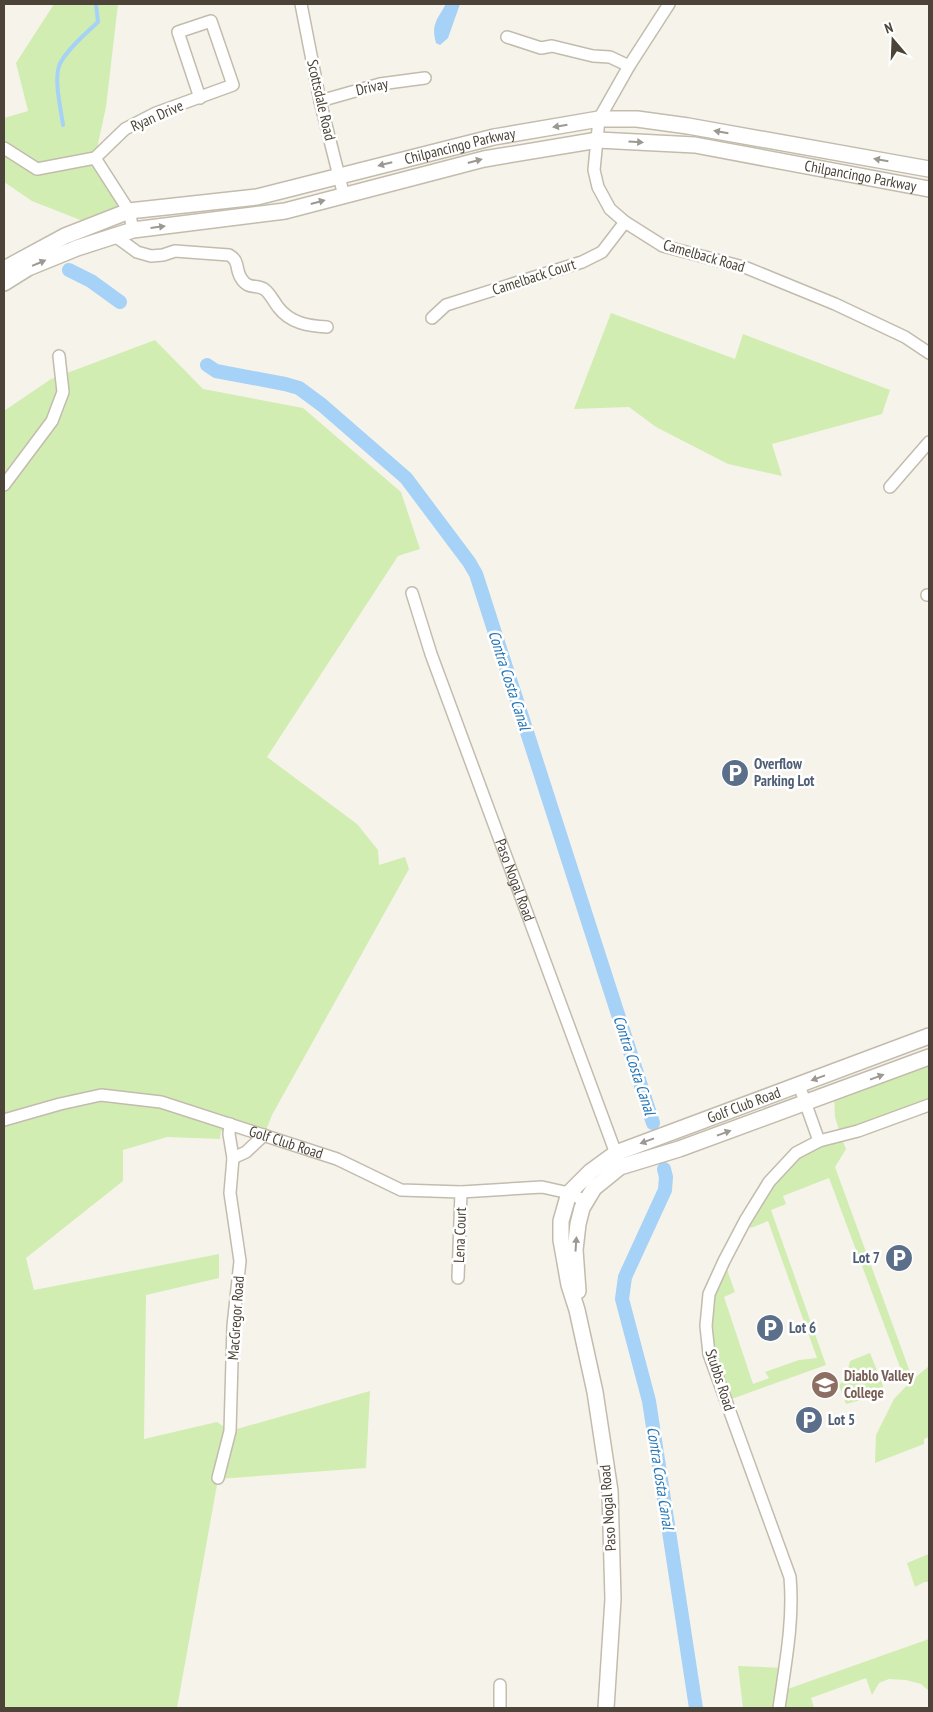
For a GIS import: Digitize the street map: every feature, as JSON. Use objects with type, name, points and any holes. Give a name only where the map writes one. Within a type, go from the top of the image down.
[{"type":"street","name":"Scottsdale Road","points":[[300,4],[320,101],[344,196]]},
{"type":"street","name":"Camelback Road","points":[[669,4],[629,66],[599,119],[594,170],[598,187],[610,209],[625,222],[663,246],[747,268],[835,304],[905,338],[929,353]]},
{"type":"street","name":"Ryan Drive","points":[[95,158],[126,130],[156,113],[200,98],[233,85],[211,21],[178,32],[200,98]]},
{"type":"street","points":[[507,37],[541,48],[552,46],[610,58],[629,66]]},
{"type":"street","name":"Drivay","points":[[320,101],[380,84],[425,78]]},
{"type":"street","name":"Chilpancingo Parkway","points":[[4,270],[65,236],[129,212],[257,197],[494,137],[599,119],[637,119],[688,126],[929,169]]},
{"type":"street","name":"Chilpancingo Parkway","points":[[4,283],[28,268],[45,261],[77,248],[133,230],[285,211],[484,159],[598,140],[695,145],[929,190]]},
{"type":"street","points":[[4,148],[37,169],[95,158],[129,212],[133,230]]},
{"type":"street","name":"Camelback Court","points":[[432,318],[446,305],[582,262],[602,252],[625,222]]},
{"type":"street","points":[[115,236],[138,252],[151,256],[175,251],[229,255],[237,263],[240,277],[246,284],[253,288],[266,290],[281,311],[296,322],[310,326],[327,326]]},
{"type":"street","points":[[4,485],[52,421],[63,392],[59,356]]},
{"type":"street","points":[[890,487],[929,442]]},
{"type":"street","name":"Paso Nogal Road","points":[[412,593],[433,661],[618,1160]]},
{"type":"street","name":"Golf Club Road","points":[[569,1193],[590,1172],[799,1085],[929,1036]]},
{"type":"street","name":"Golf Club Road","points":[[679,1149],[929,1057]]},
{"type":"street","points":[[799,1085],[819,1141]]},
{"type":"street","name":"Golf Club Road","points":[[4,1120],[60,1104],[101,1095],[160,1102],[337,1159],[401,1190],[461,1192],[542,1187],[569,1193],[585,1202]]},
{"type":"street","name":"Stubbs Road","points":[[779,1708],[790,1621],[790,1578],[709,1354],[706,1326],[709,1294],[745,1220],[769,1182],[796,1153],[819,1141],[858,1131],[929,1105]]},
{"type":"street","name":"MacGregor Road","points":[[218,1478],[230,1431],[234,1326],[240,1261],[230,1193],[233,1158],[229,1134],[230,1124]]},
{"type":"street","points":[[233,1158],[246,1152],[264,1135]]},
{"type":"street","name":"Paso Nogal Road","points":[[577,1310],[578,1282],[575,1250],[578,1224],[585,1202],[594,1188],[618,1160],[679,1149]]},
{"type":"street","name":"Lena Court","points":[[458,1278],[461,1192]]},
{"type":"street","name":"Paso Nogal Road","points":[[569,1193],[562,1220],[561,1240],[569,1285],[577,1310],[594,1392],[610,1491],[613,1599],[606,1708]]},
{"type":"street","points":[[500,1685],[500,1708]]},
{"type":"green space","points":[[54,4],[118,4],[106,107],[95,158],[129,211],[93,225],[32,201],[4,182],[4,118],[28,111],[16,63]]},
{"type":"green space","points":[[611,313],[735,359],[743,334],[890,390],[882,414],[772,444],[782,476],[728,464],[656,427],[629,407],[574,409]]},
{"type":"green space","points":[[155,340],[203,389],[303,408],[401,492],[420,549],[398,556],[267,757],[357,824],[378,850],[379,865],[405,857],[409,869],[272,1115],[264,1135],[230,1124],[229,1134],[221,1131],[220,1139],[167,1137],[123,1150],[123,1181],[26,1258],[34,1290],[219,1254],[219,1278],[146,1295],[144,1439],[217,1422],[230,1431],[370,1391],[366,1468],[218,1479],[177,1708],[4,1708],[4,411],[51,379]]},
{"type":"green space","points":[[929,1057],[929,1105],[841,1137],[846,1149],[835,1167],[910,1372],[903,1375],[829,1178],[783,1196],[786,1204],[771,1210],[826,1365],[726,1401],[706,1326],[724,1261],[735,1292],[724,1297],[753,1384],[769,1378],[765,1372],[799,1360],[817,1358],[768,1221],[751,1228],[745,1221],[796,1153],[841,1136],[835,1117],[834,1093]]},
{"type":"green space","points":[[870,1353],[883,1386],[878,1399],[865,1399],[846,1404],[839,1385],[846,1378],[850,1361]]},
{"type":"green space","points":[[929,1366],[929,1437],[924,1439],[924,1444],[875,1463],[876,1435],[894,1399]]},
{"type":"green space","points":[[929,1554],[929,1582],[924,1582],[915,1587],[907,1563]]},
{"type":"green space","points":[[929,1639],[929,1691],[921,1684],[906,1680],[889,1679],[879,1683],[872,1695],[866,1678],[811,1698],[814,1708],[743,1708],[738,1666],[785,1668],[782,1691]]},
{"type":"water","points":[[446,4],[460,4],[448,38],[440,45],[436,43],[434,31],[438,18]]},
{"type":"waterway","points":[[63,125],[58,87],[59,66],[71,49],[98,22],[96,4]]},
{"type":"waterway","name":"Contra Costa Canal","points":[[69,270],[91,281],[120,302]]},
{"type":"waterway","name":"Contra Costa Canal","points":[[207,365],[216,371],[299,388],[322,405],[406,478],[469,562],[476,574],[653,1123]]},
{"type":"waterway","name":"Contra Costa Canal","points":[[664,1169],[666,1177],[665,1190],[625,1277],[622,1299],[649,1401],[696,1708]]},
{"type":"place","name":"Overflow Parking Lot","points":[[735,773]]},
{"type":"place","name":"Lot 7","points":[[899,1258]]},
{"type":"place","name":"Lot 6","points":[[770,1328]]},
{"type":"place","name":"Diablo Valley College","points":[[825,1385]]},
{"type":"place","name":"Lot 5","points":[[809,1420]]}]
